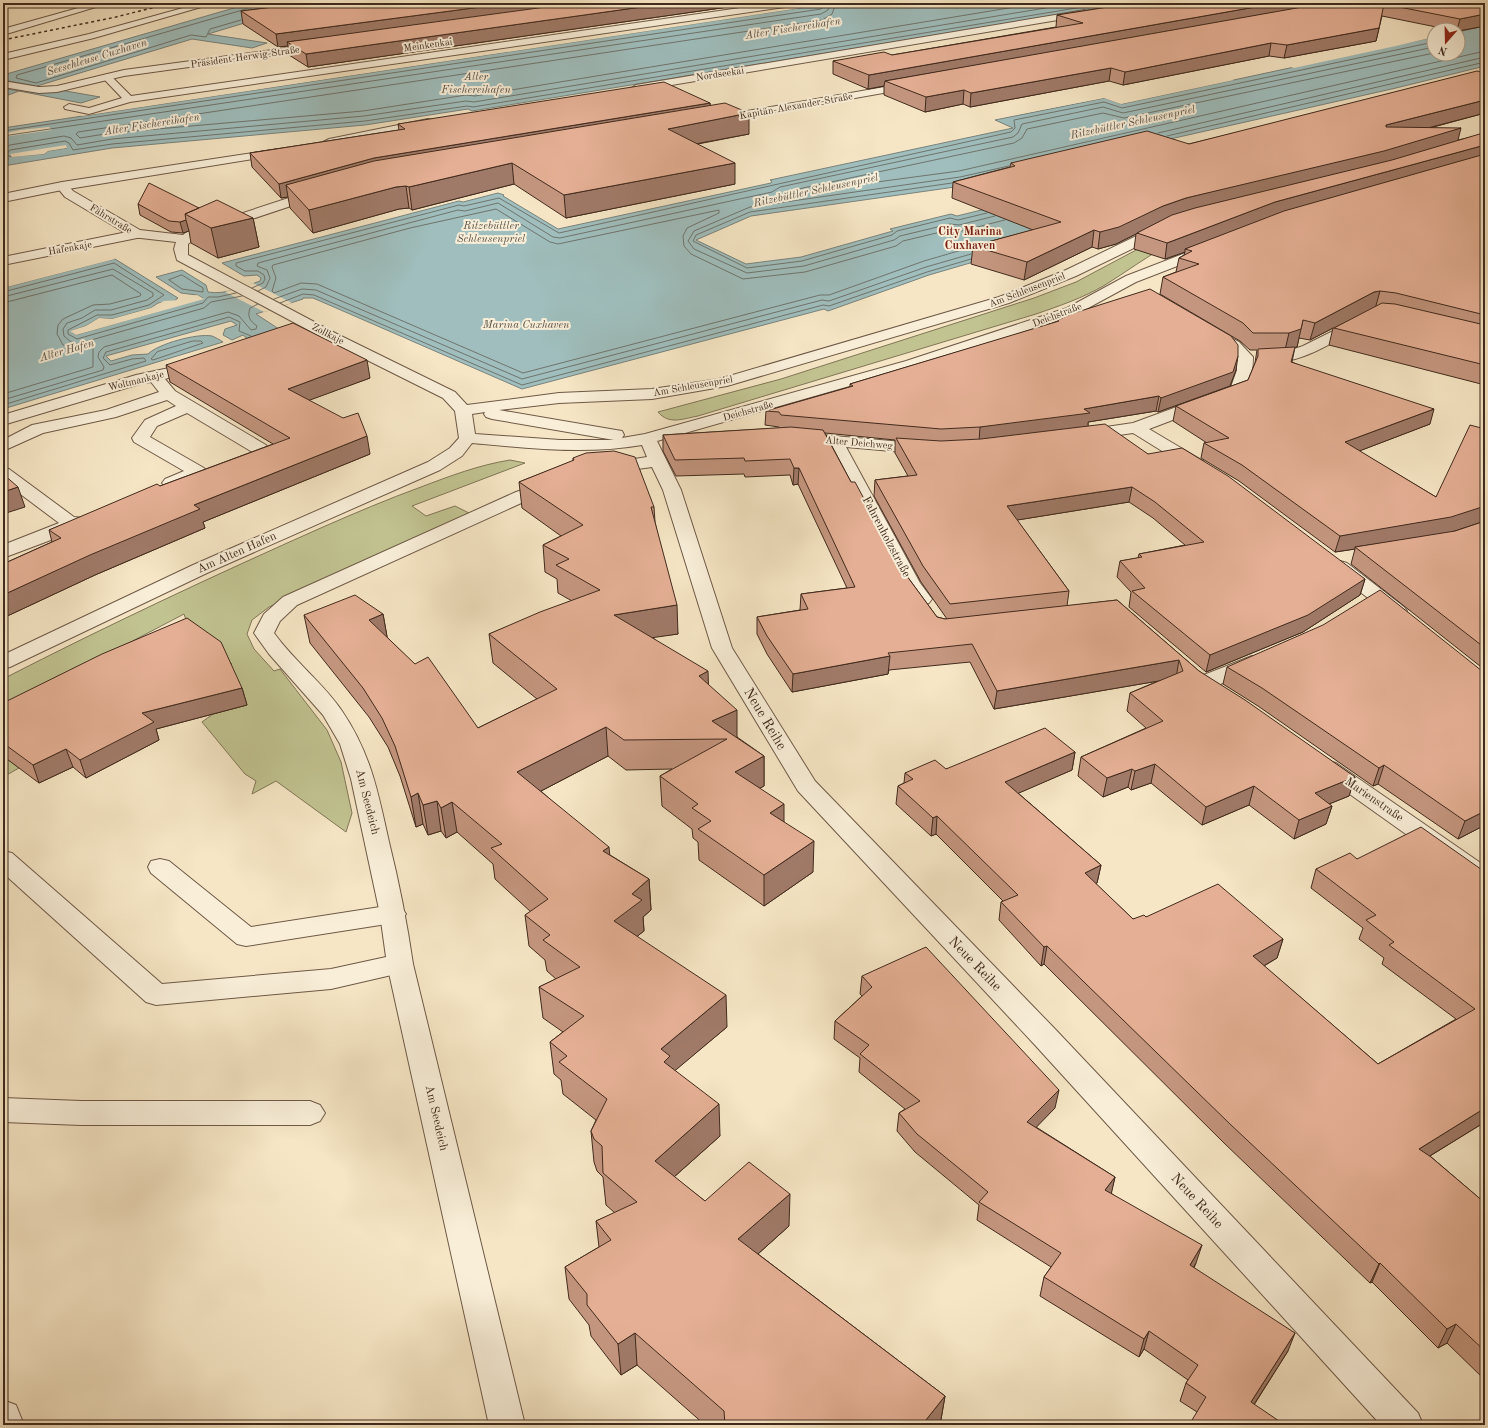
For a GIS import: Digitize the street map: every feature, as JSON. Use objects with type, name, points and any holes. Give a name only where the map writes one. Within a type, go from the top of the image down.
[{"type":"street","points":[[3,32],[105,3]]},
{"type":"street","points":[[3,57],[91,36],[211,3]]},
{"type":"street","name":"Meinkenkai","points":[[69,107],[89,111],[129,99],[792,3]]},
{"type":"street","name":"Nordseekai","points":[[623,90],[1096,12]]},
{"type":"street","points":[[3,24],[60,16]]},
{"type":"street","name":"Präsident-Herwig-Straße","points":[[3,84],[39,90],[58,89],[124,73],[330,45]]},
{"type":"street","points":[[108,77],[129,99]]},
{"type":"street","name":"Kapitän-Alexander-Straße","points":[[708,121],[925,83]]},
{"type":"street","points":[[322,143],[440,120]]},
{"type":"street","points":[[4,198],[62,186],[294,150]]},
{"type":"street","name":"Fährstraße","points":[[62,186],[69,194],[137,234],[185,239]]},
{"type":"street","points":[[185,239],[208,228],[326,191]]},
{"type":"street","name":"Am Schleusenpriel","points":[[463,410],[559,398],[652,394],[721,384],[1004,300],[1071,273],[1177,223]]},
{"type":"street","name":"Hafenkaje","points":[[3,261],[137,234]]},
{"type":"street","name":"Zollkaje","points":[[185,239],[179,250],[182,257],[277,308],[449,395],[463,410]]},
{"type":"street","name":"Deichstraße","points":[[467,438],[567,445],[613,445],[652,450],[709,423],[911,364],[1072,311],[1137,284],[1218,245]]},
{"type":"street","points":[[1245,357],[1287,357],[1308,349],[1368,317]]},
{"type":"street","points":[[1066,437],[1136,428],[1238,390],[1245,370],[1245,357],[1234,345],[1200,325]]},
{"type":"street","points":[[291,333],[313,326]]},
{"type":"street","name":"Woltmankaje","points":[[3,420],[142,378],[155,377],[186,367]]},
{"type":"street","points":[[155,377],[169,394],[188,407],[260,449],[239,457]]},
{"type":"street","points":[[3,446],[38,430],[110,414],[169,394]]},
{"type":"street","points":[[556,424],[549,416],[550,410],[559,398]]},
{"type":"street","points":[[154,490],[205,469],[140,438],[151,423],[188,407]]},
{"type":"street","points":[[463,410],[467,438]]},
{"type":"street","name":"Deichstraße","points":[[463,410],[519,417],[595,432],[652,450]]},
{"type":"street","points":[[709,423],[735,430]]},
{"type":"street","points":[[1136,428],[1211,474]]},
{"type":"street","name":"Deichstraße","points":[[467,438],[502,433],[595,432]]},
{"type":"street","name":"Am Alten Hafen","points":[[3,663],[200,569],[434,466],[456,452],[467,438]]},
{"type":"street","name":"Alter Deichweg","points":[[803,438],[940,450]]},
{"type":"street","name":"Fahrenholzstraße","points":[[834,441],[911,584],[934,617]]},
{"type":"street","points":[[589,471],[652,450]]},
{"type":"street","name":"Neue Reihe","points":[[652,450],[672,490],[722,648],[806,786],[1050,1043],[1404,1425]]},
{"type":"street","points":[[3,473],[73,525]]},
{"type":"street","name":"Am Seedeich","points":[[507,1425],[400,964],[393,914],[363,779],[351,744],[332,712],[276,650],[264,633],[271,618],[290,601],[522,496],[569,478]]},
{"type":"street","points":[[3,552],[95,515]]},
{"type":"street","points":[[1353,556],[1328,558],[1412,624]]},
{"type":"street","points":[[1357,608],[1377,595]]},
{"type":"street","points":[[1223,696],[1198,678],[1268,656]]},
{"type":"street","name":"Marienstraße","points":[[1313,757],[1485,878]]},
{"type":"street","points":[[3,859],[156,995],[331,979],[400,964]]},
{"type":"street","points":[[160,867],[246,937],[393,914]]},
{"type":"street","points":[[3,1110],[81,1113],[310,1114]]},
{"type":"street","points":[[3,1418],[6,1425]]},
{"type":"green space","points":[[1168,245],[1097,290],[1036,314],[698,416],[671,420],[662,416],[658,412],[781,379],[1034,298],[1076,282],[1138,249]]},
{"type":"green space","points":[[510,460],[525,463],[412,506],[426,516],[455,506],[469,513],[467,515],[269,607],[252,620],[247,634],[254,649],[274,671],[280,669],[327,730],[341,762],[352,813],[346,832],[276,781],[252,794],[256,781],[245,774],[202,722],[213,714],[246,705],[228,666],[232,664],[191,635],[184,614],[3,709],[3,679],[82,639],[202,582],[359,511],[454,475]]},
{"type":"green space","points":[[3,756],[19,768],[3,777]]},
{"type":"water","name":"Seeschleuse Cuxhaven","points":[[251,3],[311,3],[208,34],[267,43],[252,48],[192,39],[37,86],[100,97],[81,103],[19,91],[35,86],[3,80],[3,75]]},
{"type":"water","name":"Alter Fischereihafen","points":[[833,3],[1132,3],[472,111],[468,109],[365,125],[112,148],[3,166],[3,157],[44,154],[48,151],[67,148],[3,156],[3,128]]},
{"type":"water","points":[[1485,26],[1485,66],[1396,88],[962,186],[751,216],[696,240],[746,264],[801,257],[893,231],[890,229],[951,214],[957,216],[1018,201],[1094,207],[1011,251],[929,275],[828,311],[824,309],[522,389],[313,298],[303,298],[256,314],[282,331],[250,341],[243,335],[232,340],[223,335],[225,329],[237,325],[231,321],[106,356],[111,361],[132,355],[148,354],[153,350],[169,343],[197,336],[212,336],[223,342],[3,409],[3,288],[106,261],[115,259],[178,298],[173,302],[158,303],[151,308],[112,319],[99,318],[86,326],[71,331],[76,335],[203,298],[197,295],[181,293],[156,277],[182,270],[206,285],[208,292],[214,293],[234,290],[260,281],[261,278],[257,275],[244,276],[222,263],[459,201],[463,202],[498,193],[504,195],[503,196],[558,229],[771,183],[772,181],[770,180],[1013,128],[995,120],[1105,98],[1122,104],[1426,39],[1426,62],[1466,62],[1466,30]]},
{"type":"water","points":[[3,88],[19,91],[3,97]]},
{"type":"pier","points":[[820,3],[833,3],[82,116],[79,114]]},
{"type":"pier","points":[[1426,37],[1426,39],[1294,68],[1287,66]]},
{"type":"pier","points":[[1230,78],[1234,80],[1121,104],[1104,98],[993,119],[1104,96],[1122,102]]},
{"type":"pier","points":[[49,127],[52,130],[3,137],[3,134],[20,130]]},
{"type":"pier","points":[[66,145],[67,148],[48,151],[44,154],[12,157],[10,154]]},
{"type":"pier","points":[[113,257],[115,259],[3,288],[3,286]]},
{"type":"pier","points":[[253,283],[292,303],[264,312],[225,292]]},
{"type":"pier","points":[[197,295],[204,299],[76,335],[70,331],[86,326],[99,318],[112,319],[151,308],[164,301],[180,300],[174,304],[165,303],[152,310],[112,321],[99,320],[87,328],[75,332],[198,298],[192,296]]},
{"type":"building","points":[[307,3],[511,3],[276,34],[241,11]]},
{"type":"building","points":[[575,3],[670,3],[306,54],[287,42]]},
{"type":"building","points":[[1134,3],[1278,3],[869,75],[833,61],[884,52],[892,55],[1083,23],[1057,15]]},
{"type":"building","points":[[1325,3],[1485,3],[1485,14],[1460,19],[1384,4],[1379,28],[1287,45],[1271,43],[1125,72],[1111,68],[971,93],[964,90],[926,97],[885,81]]},
{"type":"building","points":[[1477,71],[1485,73],[1485,100],[1386,125],[1386,127],[1461,128],[1384,151],[1186,198],[1163,206],[1119,227],[1100,232],[1094,230],[1027,262],[973,246],[1061,222],[953,182],[1015,166],[1011,163],[1147,131],[1189,144]]},
{"type":"building","points":[[664,82],[710,103],[374,158],[279,184],[250,153],[405,129],[398,124]]},
{"type":"building","points":[[725,103],[749,113],[668,129],[735,163],[564,195],[512,163],[409,187],[396,187],[309,210],[286,185],[374,161]]},
{"type":"building","points":[[1483,133],[1485,134],[1485,145],[1275,202],[1167,243],[1137,233],[1172,215],[1195,208],[1392,160]]},
{"type":"building","points":[[1485,154],[1485,315],[1396,293],[1380,291],[1374,292],[1315,323],[1303,320],[1301,329],[1289,333],[1253,333],[1243,323],[1163,277],[1199,264],[1179,258],[1192,251],[1185,249],[1284,211]]},
{"type":"building","points":[[149,183],[199,208],[185,214],[186,220],[180,222],[169,221],[138,204]]},
{"type":"building","points":[[217,200],[253,218],[211,228],[185,214]]},
{"type":"building","points":[[1150,289],[1231,336],[1238,345],[1238,356],[1233,372],[1161,398],[1159,396],[1084,409],[1090,413],[980,427],[941,429],[781,415],[779,412],[766,411],[853,386],[850,384],[1059,321],[1058,320],[1071,314]]},
{"type":"building","points":[[1382,303],[1395,304],[1485,325],[1485,365],[1334,328]]},
{"type":"building","points":[[293,323],[367,360],[288,389],[343,418],[358,413],[367,436],[194,505],[200,509],[90,555],[3,595],[3,564],[61,538],[49,530],[157,484],[160,486],[290,438],[166,365]]},
{"type":"building","points":[[1295,347],[1291,362],[1434,409],[1345,442],[1436,497],[1470,425],[1485,429],[1485,506],[1451,517],[1340,536],[1242,465],[1204,443],[1229,438],[1176,406],[1248,380],[1258,356],[1258,349]]},
{"type":"building","points":[[1105,424],[1148,454],[1182,448],[1228,476],[1365,579],[1308,615],[1210,655],[1132,591],[1145,588],[1120,561],[1142,557],[1139,554],[1204,542],[1155,502],[1132,487],[1007,506],[1069,591],[950,604],[923,566],[875,480],[917,475],[896,438],[941,441],[981,439]]},
{"type":"building","points":[[791,427],[823,430],[851,482],[855,482],[901,568],[937,617],[945,619],[1117,600],[1199,671],[1245,700],[1355,777],[1315,793],[1332,806],[1299,820],[1254,786],[1206,807],[1155,764],[1135,771],[1132,769],[1107,778],[1081,757],[1163,721],[1130,693],[1183,671],[1179,660],[997,691],[972,644],[888,653],[890,656],[793,674],[767,636],[757,617],[808,609],[801,594],[855,587],[799,468],[794,468],[790,459],[745,461],[744,458],[675,460],[663,435]]},
{"type":"building","points":[[614,451],[635,457],[654,507],[651,507],[677,605],[614,615],[708,671],[699,676],[737,710],[712,721],[764,756],[735,772],[784,804],[770,813],[814,841],[764,875],[698,829],[711,821],[692,808],[698,804],[660,776],[727,739],[624,740],[606,727],[517,772],[609,847],[603,851],[649,879],[632,894],[642,900],[614,921],[726,995],[661,1049],[670,1056],[664,1062],[719,1104],[655,1161],[705,1201],[749,1162],[790,1194],[738,1239],[945,1396],[922,1425],[725,1425],[724,1411],[635,1333],[618,1344],[587,1305],[587,1294],[565,1267],[611,1240],[596,1221],[637,1202],[603,1173],[602,1146],[594,1139],[591,1131],[607,1099],[559,1062],[567,1056],[550,1042],[584,1016],[539,987],[580,967],[543,940],[550,935],[525,915],[548,899],[491,848],[502,844],[452,802],[441,808],[437,801],[423,805],[418,793],[411,797],[395,746],[382,718],[363,688],[304,615],[355,595],[383,614],[369,620],[415,664],[428,657],[478,728],[557,689],[489,634],[540,612],[600,590],[556,565],[569,559],[543,545],[583,525],[519,482],[574,460],[573,458],[586,453]]},
{"type":"building","points":[[3,474],[18,487],[3,492]]},
{"type":"building","points":[[1485,521],[1485,648],[1355,547],[1455,531]]},
{"type":"building","points":[[1380,590],[1482,671],[1485,671],[1485,811],[1465,821],[1384,765],[1379,768],[1262,688],[1227,667],[1323,625]]},
{"type":"building","points":[[187,618],[221,642],[242,688],[142,713],[154,722],[80,760],[66,749],[33,765],[3,743],[3,703],[102,654]]},
{"type":"building","points":[[1045,728],[1075,752],[1005,782],[1101,865],[1085,873],[1133,919],[1144,915],[1146,917],[1218,884],[1283,939],[1253,956],[1378,1064],[1475,1009],[1389,945],[1394,942],[1366,920],[1376,915],[1316,869],[1350,853],[1357,859],[1421,827],[1485,872],[1485,1108],[1419,1149],[1431,1157],[1485,1203],[1485,1351],[1456,1324],[1447,1329],[1380,1263],[1379,1264],[1230,1124],[1047,946],[1044,947],[1001,902],[1018,895],[937,816],[933,818],[898,786],[913,779],[905,773],[935,760],[946,769]]},
{"type":"building","points":[[926,947],[1059,1090],[1027,1122],[1115,1177],[1105,1190],[1202,1245],[1190,1265],[1295,1333],[1251,1402],[1285,1425],[1189,1425],[1206,1397],[1186,1383],[1198,1365],[1149,1331],[1144,1339],[1044,1277],[1061,1253],[979,1202],[988,1192],[917,1134],[899,1113],[920,1101],[860,1054],[869,1045],[835,1021],[872,987],[862,976]]},
{"type":"railway","points":[[3,40],[116,17],[171,3]]},
{"type":"district","name":"City Marina Cuxhaven","points":[[970,239]]},
{"type":"water label","name":"Ritzebüttler Schleusenpriel","points":[[1133,123]]},
{"type":"water label","name":"Ritzebüttler Schleusenpriel","points":[[816,191]]},
{"type":"water label","name":"Ritzebüttler Schleusenpriel","points":[[491,232]]},
{"type":"water label","name":"Marina Cuxhaven","points":[[526,325]]},
{"type":"water label","name":"Alter Hafen","points":[[67,351]]}]
